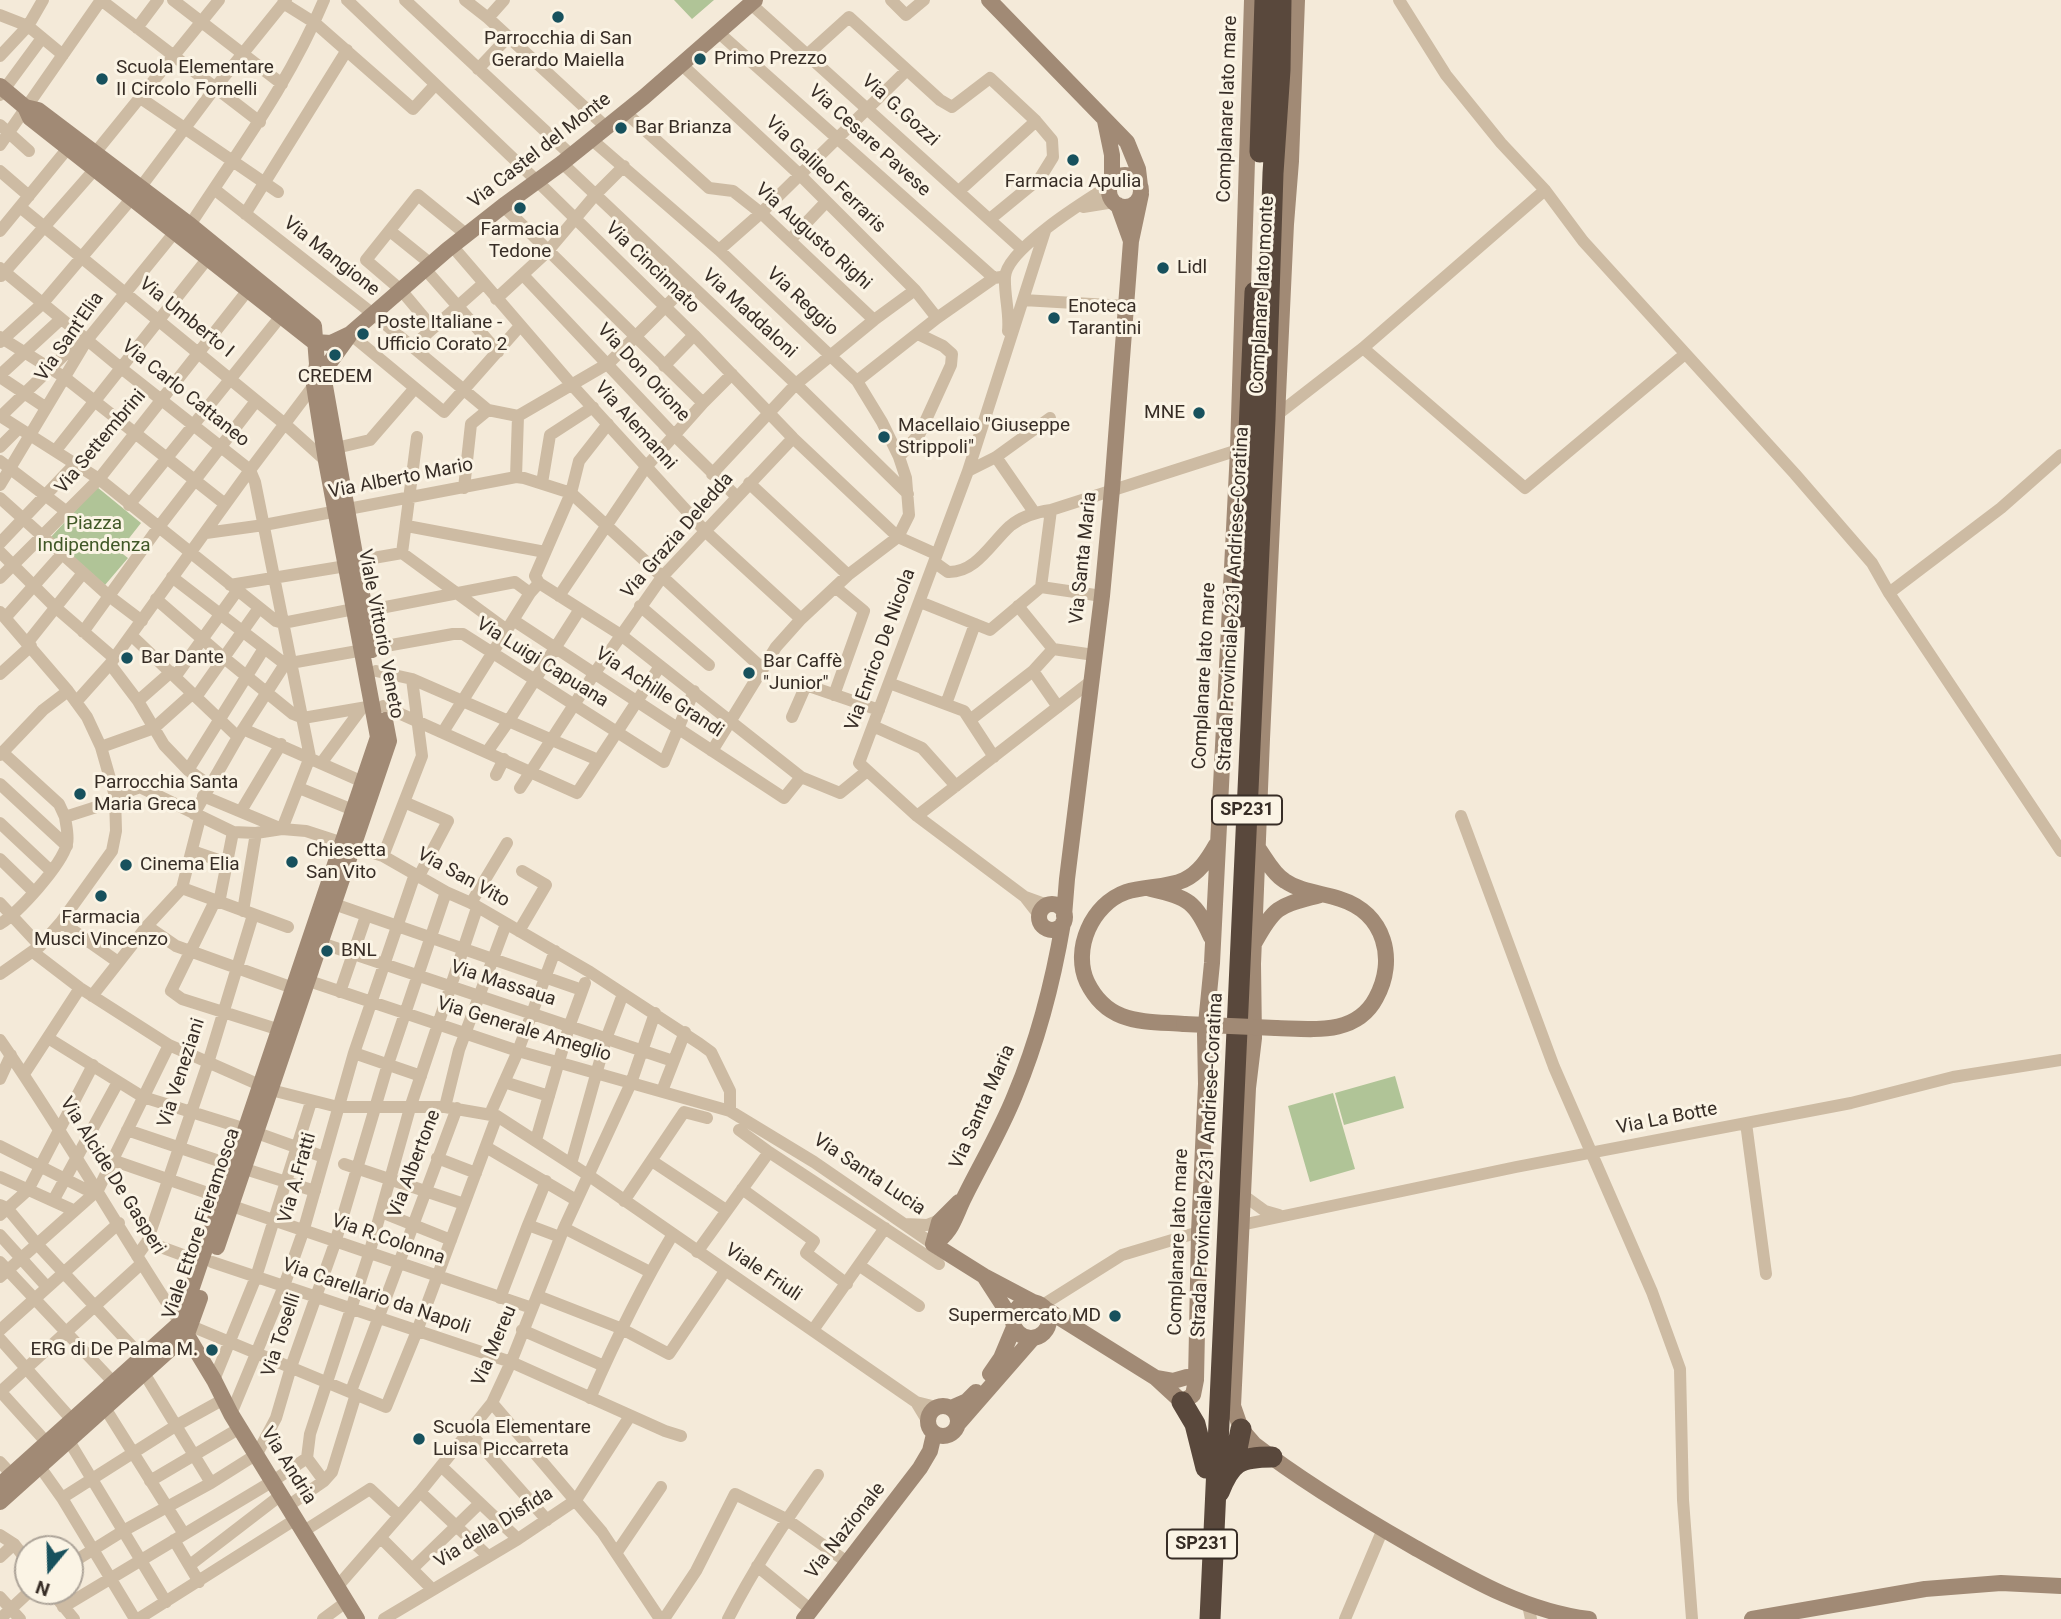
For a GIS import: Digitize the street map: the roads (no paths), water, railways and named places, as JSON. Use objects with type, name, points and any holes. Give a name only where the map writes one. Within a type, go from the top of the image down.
[{"type":"highway","name":"Strada Provinciale 231 Andriese-Coratina","points":[[1199,1619],[1265,0]]},
{"type":"highway","name":"Strada Provinciale 231 Andriese-Coratina","points":[[1210,1619],[1281,0]]},
{"type":"highway","points":[[1182,1402],[1195,1424],[1206,1468]]},
{"type":"highway","points":[[1215,1501],[1234,1464],[1241,1429]]},
{"type":"highway","points":[[1234,1464],[1249,1457],[1272,1457]]},
{"type":"main road","points":[[989,0],[1127,142],[1134,155],[1140,190],[1132,205],[1113,194],[1125,175],[1135,178],[1140,190]]},
{"type":"main road","name":"Complanare lato mare","points":[[1182,1402],[1193,1395],[1196,1387],[1206,1009],[1213,941],[1238,450],[1252,0]]},
{"type":"main road","name":"Complanare lato monte","points":[[1241,1429],[1233,1406],[1248,1088],[1254,1038],[1256,890],[1286,224],[1292,161],[1297,0]]},
{"type":"main road","name":"Via Castel del Monte","points":[[320,374],[350,334],[428,266],[625,112],[753,2]]},
{"type":"main road","name":"Viale Vittorio Veneto","points":[[1,90],[25,107],[38,110],[95,161],[314,327],[331,454],[367,649],[378,737],[353,810],[334,904],[309,981],[266,1088]]},
{"type":"main road","name":"Viale Vittorio Veneto","points":[[25,107],[30,118],[68,148],[95,161]]},
{"type":"main road","name":"Via Santa Maria","points":[[1105,121],[1112,155],[1113,194],[1131,241]]},
{"type":"main road","name":"Via Santa Maria","points":[[933,1244],[934,1233],[947,1223],[963,1199],[996,1139],[1016,1093],[1049,992],[1051,914],[1067,879],[1102,596],[1131,241],[1140,190]]},
{"type":"main road","name":"Viale Vittorio Veneto","points":[[183,226],[208,258],[314,342]]},
{"type":"main road","name":"Via Castel del Monte","points":[[314,342],[331,342],[350,334]]},
{"type":"main road","name":"Viale Vittorio Veneto","points":[[266,1088],[279,1030],[293,988],[389,741],[373,706],[376,671],[367,649]]},
{"type":"main road","points":[[1183,881],[1208,860],[1217,844]]},
{"type":"main road","points":[[1189,901],[1207,899],[1215,894],[1201,885],[1183,881],[1125,892],[1111,900],[1090,925],[1082,955],[1087,981],[1114,1015],[1139,1021],[1317,1029],[1338,1027],[1366,1013],[1383,983],[1387,964],[1383,934],[1375,922],[1354,905],[1285,881],[1272,869],[1258,848]]},
{"type":"main road","points":[[1282,905],[1267,899],[1256,890],[1270,882],[1285,881]]},
{"type":"main road","points":[[1145,888],[1189,901],[1202,916],[1213,941]]},
{"type":"main road","points":[[1254,945],[1267,921],[1282,905],[1320,895]]},
{"type":"main road","name":"Viale Ettore Fieramosca","points":[[6,1480],[115,1384],[143,1365],[186,1328],[266,1088]]},
{"type":"main road","points":[[947,1223],[957,1259]]},
{"type":"main road","name":"Via Santa Lucia","points":[[933,1244],[1093,1337],[1156,1378],[1182,1402]]},
{"type":"main road","name":"Via Santa Lucia","points":[[984,1276],[1014,1324]]},
{"type":"main road","points":[[937,1418],[967,1401],[984,1383],[1001,1358],[1017,1310],[1021,1306],[1031,1303],[1041,1306],[1049,1319],[1049,1325],[1038,1336]]},
{"type":"main road","points":[[1014,1324],[1022,1336],[1068,1334],[1093,1337]]},
{"type":"main road","name":"Via Andria","points":[[186,1328],[231,1413],[357,1619]]},
{"type":"main road","name":"Via Nazionale","points":[[807,1614],[920,1468],[1038,1336]]},
{"type":"main road","name":"Complanare lato mare","points":[[1182,1402],[1196,1353]]},
{"type":"main road","name":"Viale Ettore Fieramosca","points":[[0,1502],[105,1408],[143,1365]]},
{"type":"main road","points":[[1156,1378],[1173,1381],[1188,1377]]},
{"type":"main road","points":[[957,1415],[956,1429],[943,1437],[937,1418],[957,1415]]},
{"type":"main road","name":"Via Nazionale","points":[[920,1468],[930,1451],[937,1418]]},
{"type":"main road","points":[[1241,1429],[1254,1444],[1272,1457],[1383,1529],[1529,1612],[1589,1619]]},
{"type":"main road","points":[[1752,1619],[1924,1589],[2001,1583],[2061,1586]]},
{"type":"street","points":[[0,56],[28,26],[43,0]]},
{"type":"street","points":[[0,145],[4,129],[25,107],[101,0],[260,122]]},
{"type":"street","points":[[137,28],[158,0]]},
{"type":"street","points":[[173,0],[282,85]]},
{"type":"street","points":[[2,272],[45,228],[139,97],[219,0]]},
{"type":"street","name":"Via Sant'Elia","points":[[0,485],[5,465],[24,431],[46,407],[85,338],[183,226],[234,161],[282,85],[315,23],[324,0]]},
{"type":"street","name":"Via Cincinnato","points":[[347,0],[538,182],[664,309],[694,335],[793,438],[898,537],[935,558],[948,572],[967,569],[1012,525],[1034,512]]},
{"type":"street","name":"Via Maddaloni","points":[[405,0],[567,159],[596,194],[908,494]]},
{"type":"street","points":[[465,0],[606,127]]},
{"type":"street","points":[[488,18],[504,0]]},
{"type":"street","points":[[891,0],[906,15],[924,0]]},
{"type":"street","points":[[1399,0],[1446,75],[1501,143],[1545,190],[1583,241],[1795,474],[1872,563],[1889,593],[2061,851]]},
{"type":"street","points":[[225,504],[64,377],[1,339],[42,304],[82,259],[136,193],[280,2],[315,23],[413,109],[435,85]]},
{"type":"street","name":"Via G.Gozzi","points":[[753,2],[1022,249]]},
{"type":"street","points":[[0,15],[28,26],[63,55]]},
{"type":"street","points":[[808,54],[849,17],[951,107],[990,78],[1036,121],[1052,140],[1053,157],[1040,178],[990,219]]},
{"type":"street","name":"Via Cesare Pavese","points":[[718,32],[1000,277]]},
{"type":"street","points":[[478,69],[508,37]]},
{"type":"street","points":[[1,90],[42,38]]},
{"type":"street","points":[[245,214],[347,50]]},
{"type":"street","name":"Via Galileo Ferraris","points":[[681,64],[800,174],[915,290],[937,318]]},
{"type":"street","points":[[719,250],[761,214],[907,70]]},
{"type":"street","points":[[139,97],[278,192]]},
{"type":"street","name":"Via Augusto Righi","points":[[625,112],[709,188],[733,191],[761,214],[874,320]]},
{"type":"street","points":[[959,191],[1036,121]]},
{"type":"street","points":[[4,129],[29,151]]},
{"type":"street","name":"Via Reggio","points":[[591,139],[719,250],[858,381],[899,457],[908,494],[909,516],[898,537]]},
{"type":"street","points":[[2,226],[68,148]]},
{"type":"street","points":[[496,299],[547,251],[573,219],[624,166]]},
{"type":"street","points":[[0,172],[29,196]]},
{"type":"street","name":"Via Mangione","points":[[214,189],[413,346],[488,410]]},
{"type":"street","points":[[1278,414],[1363,348],[1545,190]]},
{"type":"street","points":[[858,381],[937,318],[1000,277],[1022,249],[1045,231],[1076,209],[1113,194]]},
{"type":"street","points":[[432,327],[401,290],[366,260],[418,195],[467,235]]},
{"type":"street","points":[[790,240],[826,202]]},
{"type":"street","points":[[503,206],[703,403]]},
{"type":"street","name":"Via Umberto I","points":[[20,207],[286,425],[331,454]]},
{"type":"street","points":[[390,231],[428,266],[498,352]]},
{"type":"street","name":"Via Enrico De Nicola","points":[[867,771],[859,763],[968,471],[1045,231]]},
{"type":"street","name":"Via Alemanni","points":[[453,247],[520,327],[705,531],[801,619]]},
{"type":"street","points":[[56,450],[208,258]]},
{"type":"street","name":"Via Carlo Cattaneo","points":[[2,272],[163,400],[220,449],[250,470],[255,482],[275,577],[298,716],[316,759]]},
{"type":"street","name":"Via Don Orione","points":[[523,275],[609,363],[674,435],[736,496]]},
{"type":"street","name":"Via Enrico De Nicola","points":[[1000,277],[1009,321],[1006,349]]},
{"type":"street","points":[[413,346],[484,283]]},
{"type":"street","points":[[464,488],[471,424],[488,410],[518,416],[609,363],[689,283]]},
{"type":"street","name":"Via Settembrini","points":[[0,578],[99,479],[248,289]]},
{"type":"street","points":[[712,474],[796,384],[915,290]]},
{"type":"street","points":[[1023,300],[1126,306]]},
{"type":"street","points":[[129,505],[281,316]]},
{"type":"street","points":[[46,407],[0,376],[61,319]]},
{"type":"street","points":[[350,334],[444,412],[520,327]]},
{"type":"street","points":[[899,457],[920,433],[951,365],[952,354],[943,346],[918,334]]},
{"type":"street","points":[[664,366],[694,335]]},
{"type":"street","points":[[85,338],[0,417],[99,479],[276,621],[283,623],[515,582],[559,596],[621,635],[801,777],[840,793],[867,771],[917,816],[1051,914]]},
{"type":"street","points":[[1363,348],[1525,488],[1685,354]]},
{"type":"street","name":"Via Castel del Monte","points":[[1,754],[43,710],[72,697],[112,661],[250,470],[286,425],[320,374]]},
{"type":"street","points":[[559,596],[646,467],[732,374]]},
{"type":"street","points":[[331,454],[370,440],[415,388]]},
{"type":"street","points":[[83,632],[158,528],[256,401]]},
{"type":"street","points":[[542,483],[550,435],[593,407]]},
{"type":"street","points":[[516,477],[518,416]]},
{"type":"street","points":[[968,471],[996,457],[1050,418]]},
{"type":"street","points":[[443,732],[534,588],[535,576],[570,493],[579,461],[608,424]]},
{"type":"street","points":[[0,447],[24,431]]},
{"type":"street","points":[[138,701],[173,674],[220,615],[234,588],[275,577],[402,553],[417,437]]},
{"type":"street","name":"Via Grazia Deledda","points":[[520,789],[594,674],[662,577],[793,438]]},
{"type":"street","points":[[996,457],[1034,512],[1051,510],[1112,489],[1170,474],[1238,450]]},
{"type":"street","points":[[1889,593],[2001,508],[2061,455]]},
{"type":"street","points":[[0,543],[76,463]]},
{"type":"street","points":[[5,465],[67,512]]},
{"type":"street","name":"Via Alberto Mario","points":[[206,533],[264,525],[516,477],[542,483],[570,493],[762,669]]},
{"type":"street","points":[[749,483],[848,575]]},
{"type":"street","points":[[0,498],[109,596],[142,621]]},
{"type":"street","points":[[920,602],[990,630],[1041,587],[1051,510]]},
{"type":"street","points":[[407,526],[545,552]]},
{"type":"street","points":[[712,751],[776,648],[801,619],[848,575],[898,537]]},
{"type":"street","points":[[0,552],[112,661],[164,745],[206,790],[241,811],[282,829],[299,788],[316,759],[373,706]]},
{"type":"street","name":"Via Achille Grandi","points":[[402,553],[458,594],[554,648],[783,798],[801,777]]},
{"type":"street","points":[[0,974],[37,949],[61,922],[113,851],[116,831],[115,798],[100,747],[87,717],[29,644],[2,615],[62,554]]},
{"type":"street","points":[[0,674],[29,644],[83,573]]},
{"type":"street","points":[[92,996],[147,926],[182,888],[192,851],[197,816],[206,790],[288,663],[263,650],[172,577]]},
{"type":"street","points":[[834,695],[864,611],[835,587]]},
{"type":"street","points":[[1041,587],[1102,596]]},
{"type":"street","points":[[156,599],[223,657],[298,716],[373,706],[418,721],[577,793],[617,732],[664,762],[694,691]]},
{"type":"street","points":[[640,606],[709,665]]},
{"type":"street","points":[[1018,606],[1053,649],[1094,654]]},
{"type":"street","points":[[100,747],[155,728],[194,695],[259,608]]},
{"type":"street","points":[[487,751],[580,609]]},
{"type":"street","points":[[946,704],[975,624]]},
{"type":"street","name":"Via Luigi Capuana","points":[[288,663],[453,634],[463,635],[617,732],[660,666]]},
{"type":"street","points":[[131,635],[220,720],[241,733],[281,744],[363,782]]},
{"type":"street","points":[[970,720],[1033,671],[1053,649]]},
{"type":"street","points":[[188,770],[263,650]]},
{"type":"street","points":[[376,671],[412,679],[598,760]]},
{"type":"street","points":[[1033,671],[1058,707]]},
{"type":"street","points":[[383,856],[422,756],[412,679]]},
{"type":"street","points":[[917,816],[1090,682]]},
{"type":"street","points":[[889,683],[964,711],[994,757]]},
{"type":"street","points":[[792,717],[806,685],[879,710]]},
{"type":"street","points":[[873,726],[922,748],[956,786]]},
{"type":"street","points":[[241,811],[281,744]]},
{"type":"street","points":[[0,924],[13,916],[34,892],[67,846],[65,817],[59,804],[1,754]]},
{"type":"street","points":[[496,775],[504,759]]},
{"type":"street","points":[[0,784],[67,846]]},
{"type":"street","name":"Via San Vito","points":[[65,817],[140,787],[233,832],[256,833],[282,829],[306,831],[383,856],[555,951],[685,1032],[711,1052],[730,1091],[730,1111]]},
{"type":"street","points":[[299,788],[353,810]]},
{"type":"street","name":"Via A.Fratti","points":[[231,1413],[257,1354],[303,1232],[354,1052],[397,926],[417,875],[447,821],[404,802]]},
{"type":"street","points":[[1461,816],[1554,1067],[1652,1293],[1680,1369],[1682,1500],[1692,1619]]},
{"type":"street","points":[[0,823],[51,871]]},
{"type":"street","points":[[233,832],[217,902],[172,991],[182,999],[279,1030]]},
{"type":"street","name":"Via Veneziani","points":[[0,1392],[139,1260],[208,1063],[235,968],[248,913],[256,833]]},
{"type":"street","points":[[40,1467],[136,1619],[200,1582],[288,1506],[307,1458],[310,1434],[352,1310],[410,1108],[463,949],[474,905],[507,843]]},
{"type":"street","points":[[192,851],[227,863]]},
{"type":"street","points":[[0,859],[34,892]]},
{"type":"street","points":[[519,931],[546,885],[523,871]]},
{"type":"street","points":[[182,888],[288,927]]},
{"type":"street","name":"Via Toselli","points":[[257,1454],[276,1418],[335,1242],[347,1201],[350,1166],[375,1106],[446,892]]},
{"type":"street","points":[[0,903],[37,949],[80,988],[169,1045],[266,1088],[338,1107],[451,1107],[494,1115]]},
{"type":"street","points":[[334,904],[582,990]]},
{"type":"street","points":[[340,992],[366,916]]},
{"type":"street","points":[[61,922],[118,962]]},
{"type":"street","name":"Via Albertone","points":[[288,1506],[324,1481],[332,1472],[377,1318],[438,1158],[451,1107],[459,1050],[506,924]]},
{"type":"street","points":[[147,926],[176,946],[293,988]]},
{"type":"street","name":"Via Massaua","points":[[321,943],[673,1061]]},
{"type":"street","points":[[186,1328],[386,1406],[486,1147],[504,1082],[555,951]]},
{"type":"street","points":[[536,1140],[569,1027],[590,972]]},
{"type":"street","name":"Via Generale Ameglio","points":[[309,981],[518,1051],[730,1111]]},
{"type":"street","points":[[24,1074],[80,988]]},
{"type":"street","points":[[571,1164],[606,1039],[623,994]]},
{"type":"street","name":"Via Mereu","points":[[337,1587],[420,1492],[492,1403],[576,1200],[631,1083],[655,1013]]},
{"type":"street","points":[[662,1091],[685,1032]]},
{"type":"street","points":[[48,1038],[143,1097],[324,1157]]},
{"type":"street","name":"Via Alcide De Gasperi","points":[[0,1040],[77,1156],[139,1260],[186,1328]]},
{"type":"street","points":[[115,1384],[34,1298],[3,1270],[20,1259],[98,1190],[169,1045]]},
{"type":"street","points":[[354,1052],[421,1076]]},
{"type":"street","points":[[0,1079],[11,1055]]},
{"type":"street","name":"Via La Botte","points":[[1241,1225],[1279,1215],[1851,1102],[1954,1077],[2061,1060]]},
{"type":"street","points":[[93,1065],[28,1190],[2,1209],[93,1305],[143,1365],[211,1483]]},
{"type":"street","points":[[53,1201],[118,1082]]},
{"type":"street","points":[[504,1082],[549,1096]]},
{"type":"street","points":[[214,1380],[256,1277],[312,1101]]},
{"type":"street","name":"Via Santa Lucia","points":[[730,1111],[814,1162],[933,1244]]},
{"type":"street","points":[[624,1201],[684,1112],[707,1118]]},
{"type":"street","name":"Viale Friuli","points":[[494,1115],[589,1175],[937,1418]]},
{"type":"street","points":[[1746,1123],[1766,1274]]},
{"type":"street","points":[[127,1130],[314,1191]]},
{"type":"street","points":[[739,1130],[939,1264]]},
{"type":"street","points":[[0,1146],[85,1189],[98,1190]]},
{"type":"street","points":[[486,1147],[576,1200]]},
{"type":"street","points":[[697,1252],[769,1152]]},
{"type":"street","points":[[438,1158],[476,1172]]},
{"type":"street","name":"Via R.Colonna","points":[[112,1160],[303,1232],[532,1308]]},
{"type":"street","points":[[652,1161],[726,1210]]},
{"type":"street","points":[[350,1166],[464,1204]]},
{"type":"street","points":[[0,1177],[73,1210]]},
{"type":"street","points":[[500,1298],[546,1181]]},
{"type":"street","points":[[742,1189],[814,1241],[806,1253],[847,1283]]},
{"type":"street","points":[[1243,1195],[1265,1210],[1279,1215]]},
{"type":"street","points":[[334,1197],[347,1201]]},
{"type":"street","points":[[381,1212],[451,1240]]},
{"type":"street","points":[[0,1330],[119,1223]]},
{"type":"street","points":[[902,1223],[947,1223]]},
{"type":"street","points":[[528,1225],[562,1233],[649,1272]]},
{"type":"street","points":[[813,1330],[885,1228]]},
{"type":"street","points":[[1041,1306],[1122,1255],[1199,1233]]},
{"type":"street","points":[[590,1398],[620,1328],[649,1272],[673,1234]]},
{"type":"street","points":[[0,1235],[47,1287]]},
{"type":"street","name":"Via Carellario da Napoli","points":[[147,1242],[511,1362],[681,1436]]},
{"type":"street","points":[[860,1266],[919,1306]]},
{"type":"street","points":[[538,1296],[620,1328],[669,1354],[725,1271]]},
{"type":"street","points":[[522,1330],[604,1366]]},
{"type":"street","points":[[0,1339],[73,1421]]},
{"type":"street","points":[[0,1392],[48,1444]]},
{"type":"street","points":[[492,1403],[617,1552],[662,1619],[696,1571],[735,1494],[786,1519],[848,1562]]},
{"type":"street","points":[[105,1408],[168,1508],[190,1565],[200,1582]]},
{"type":"street","points":[[62,1498],[177,1425],[231,1413]]},
{"type":"street","points":[[150,1481],[194,1454],[231,1413]]},
{"type":"street","name":"Via della Disfida","points":[[384,1619],[518,1539],[576,1500],[630,1416]]},
{"type":"street","points":[[469,1432],[547,1520]]},
{"type":"street","points":[[69,1441],[166,1602]]},
{"type":"street","points":[[84,1555],[257,1454]]},
{"type":"street","points":[[307,1458],[324,1481]]},
{"type":"street","points":[[0,1461],[6,1480]]},
{"type":"street","points":[[441,1466],[518,1539]]},
{"type":"street","points":[[728,1619],[786,1519],[818,1475]]},
{"type":"street","points":[[617,1552],[661,1487]]},
{"type":"street","points":[[74,1619],[63,1606],[179,1537],[288,1506],[370,1489],[399,1516]]},
{"type":"street","points":[[420,1492],[488,1556]]},
{"type":"street","points":[[412,1569],[480,1503]]},
{"type":"street","points":[[190,1565],[288,1506]]},
{"type":"street","points":[[1345,1619],[1383,1529]]},
{"type":"street","points":[[0,1535],[14,1544],[0,1557]]},
{"type":"street","points":[[381,1538],[432,1589]]},
{"type":"street","points":[[757,1566],[807,1614]]},
{"type":"street","points":[[0,1597],[20,1619]]},
{"type":"street","points":[[323,1619],[346,1602]]},
{"type":"street","points":[[0,1619],[14,1605]]},
{"type":"place","name":"Parrocchia di San Gerardo Maiella","points":[[558,17]]},
{"type":"place","name":"Primo Prezzo","points":[[700,59]]},
{"type":"place","name":"Scuola Elementare II Circolo Fornelli","points":[[102,79]]},
{"type":"place","name":"Bar Brianza","points":[[621,128]]},
{"type":"place","name":"Farmacia Apulia","points":[[1073,160]]},
{"type":"place","name":"Farmacia Tedone","points":[[520,208]]},
{"type":"place","name":"Lidl","points":[[1163,268]]},
{"type":"place","name":"Enoteca Tarantini","points":[[1054,318]]},
{"type":"place","name":"Poste Italiane - Ufficio Corato 2","points":[[363,334]]},
{"type":"place","name":"CREDEM","points":[[335,355]]},
{"type":"place","name":"MNE","points":[[1199,413]]},
{"type":"place","name":"Macellaio \"Giuseppe Strippoli\"","points":[[884,437]]},
{"type":"place","name":"Bar Dante","points":[[127,658]]},
{"type":"place","name":"Bar Caffè \"Junior\"","points":[[749,673]]},
{"type":"place","name":"Parrocchia Santa Maria Greca","points":[[80,794]]},
{"type":"place","name":"Chiesetta San Vito","points":[[292,862]]},
{"type":"place","name":"Cinema Elia","points":[[126,865]]},
{"type":"place","name":"Farmacia Musci Vincenzo","points":[[101,896]]},
{"type":"place","name":"BNL","points":[[327,951]]},
{"type":"place","name":"Supermercato MD","points":[[1115,1316]]},
{"type":"place","name":"ERG di De Palma M.","points":[[212,1350]]},
{"type":"place","name":"Scuola Elementare Luisa Piccarreta","points":[[419,1439]]},
{"type":"park label","name":"Piazza Indipendenza","points":[[94,535]]}]
